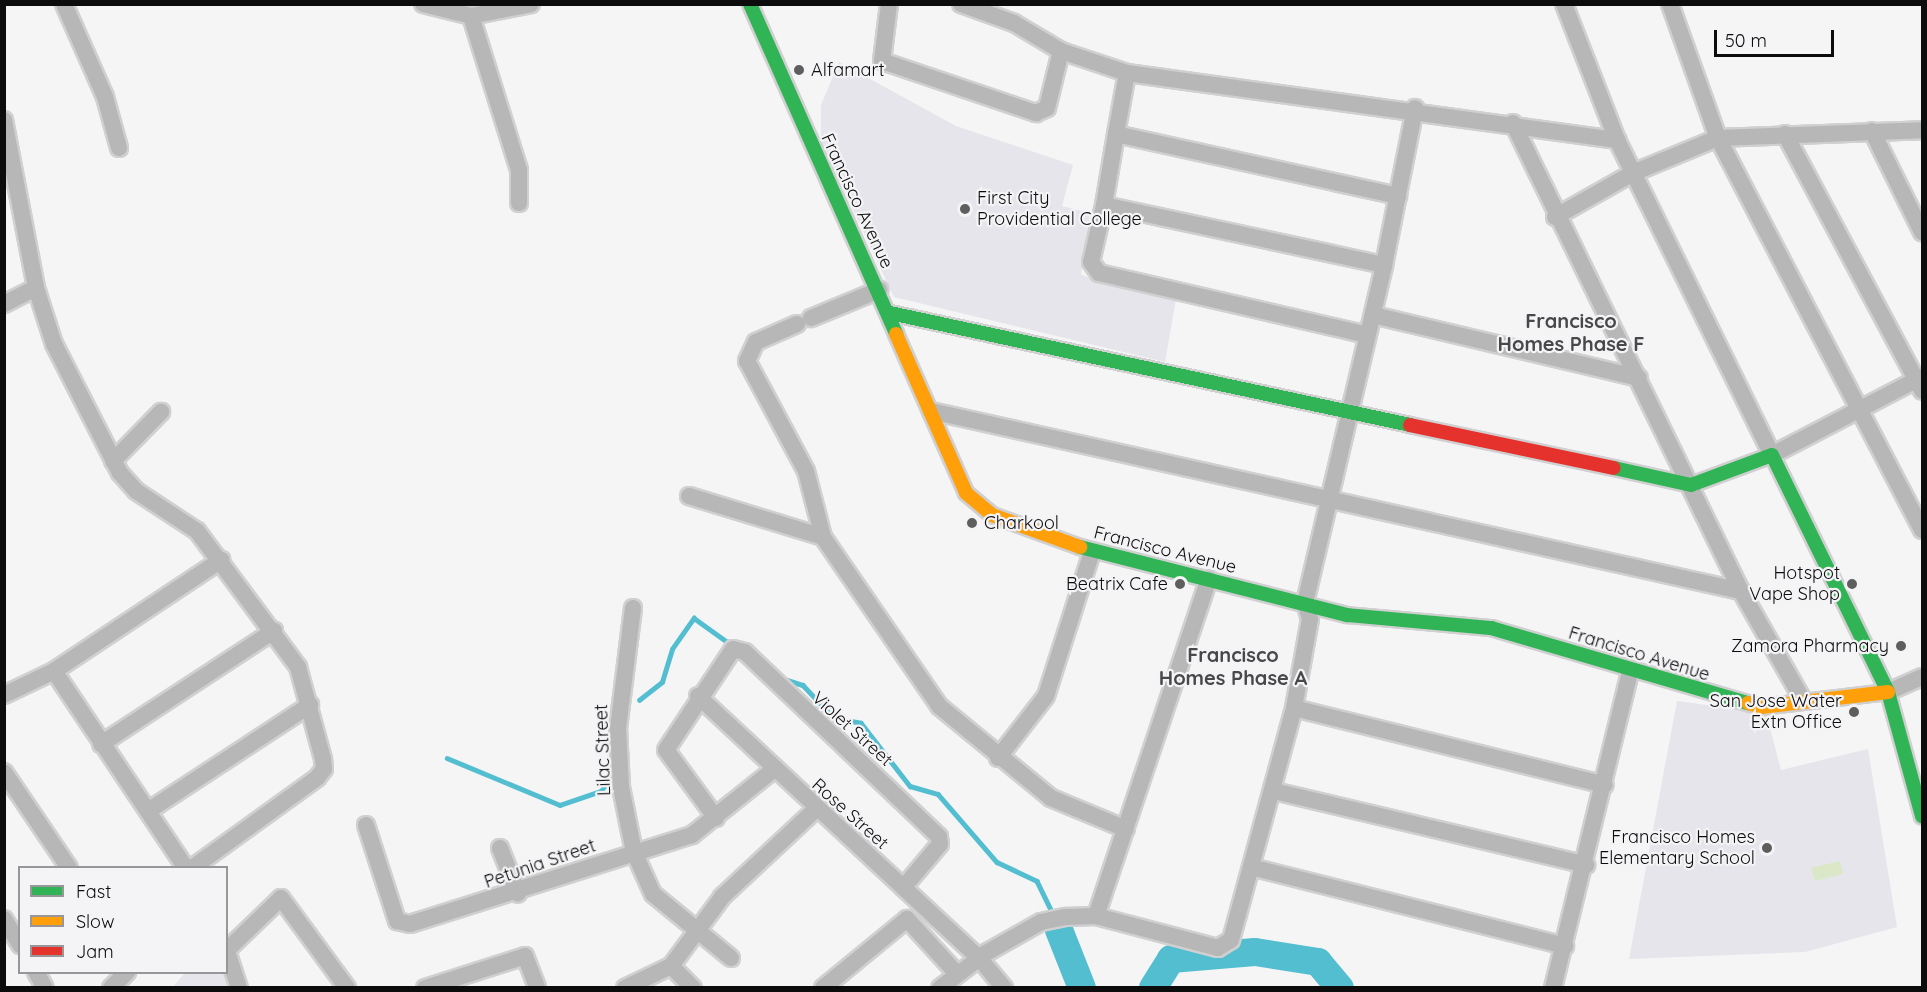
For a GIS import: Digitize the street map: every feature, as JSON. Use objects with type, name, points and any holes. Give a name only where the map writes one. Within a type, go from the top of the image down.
[{"type":"street","points":[[64,4],[105,97],[119,148]]},
{"type":"street","points":[[423,4],[471,16],[531,4]]},
{"type":"street","name":"Francisco Avenue","points":[[750,4],[890,313],[966,494],[992,515],[1092,552],[1209,579],[1347,615],[1491,628],[1630,671],[1761,707],[1803,700],[1888,692]]},
{"type":"street","points":[[889,4],[880,60],[1036,113],[1047,108],[1061,51]]},
{"type":"street","points":[[961,4],[1014,23],[1061,51],[1127,73],[1415,108],[1617,140]]},
{"type":"street","points":[[1564,4],[1617,140],[1888,692],[1919,789],[1923,816]]},
{"type":"street","points":[[1670,4],[1718,138],[1923,530]]},
{"type":"street","points":[[471,16],[519,170],[519,203]]},
{"type":"street","points":[[1127,73],[1104,204],[1091,262],[1099,273],[1367,335]]},
{"type":"street","points":[[940,987],[979,958],[1041,922],[1096,916],[1226,947],[1274,791],[1294,708],[1310,619],[1305,603],[1384,265],[1415,108]]},
{"type":"street","points":[[4,120],[36,288],[54,344],[113,461],[136,491],[197,531],[221,560],[298,667],[310,705],[324,769],[193,866]]},
{"type":"street","points":[[1513,123],[1555,217],[1639,378],[1741,591],[1803,700]]},
{"type":"street","points":[[1555,217],[1634,173],[1718,138],[1923,130]]},
{"type":"street","points":[[1872,131],[1923,232]]},
{"type":"street","points":[[1116,134],[1398,196]]},
{"type":"street","points":[[890,313],[1691,485],[1772,455],[1859,410],[1921,383],[1785,134]]},
{"type":"street","points":[[1104,204],[1384,265]]},
{"type":"street","points":[[4,304],[36,288]]},
{"type":"street","points":[[879,290],[756,342],[747,362],[806,471],[823,537],[939,706],[998,758],[1051,798],[1126,829]]},
{"type":"street","points":[[1372,315],[1639,378]]},
{"type":"street","points":[[931,411],[1741,591]]},
{"type":"street","points":[[113,461],[161,412]]},
{"type":"street","points":[[689,496],[823,537]]},
{"type":"street","points":[[998,758],[1046,696],[1092,552]]},
{"type":"street","points":[[4,695],[54,671],[221,560]]},
{"type":"street","points":[[1096,916],[1209,579]]},
{"type":"street","name":"Lilac Street","points":[[633,608],[618,728],[621,787],[634,852],[653,894],[731,958]]},
{"type":"street","points":[[101,744],[274,631]]},
{"type":"street","name":"Violet Street","points":[[698,696],[730,651],[744,652],[939,837],[940,844],[903,888]]},
{"type":"street","points":[[54,671],[185,866]]},
{"type":"street","points":[[1553,987],[1586,865],[1630,671]]},
{"type":"street","points":[[1888,692],[1923,677]]},
{"type":"street","points":[[698,696],[666,750],[716,818]]},
{"type":"street","name":"Rose Street","points":[[698,696],[773,770],[979,958],[1004,987]]},
{"type":"street","points":[[148,811],[310,705]]},
{"type":"street","points":[[1294,708],[1605,785]]},
{"type":"street","name":"Petunia Street","points":[[366,825],[401,924],[518,894],[634,852],[692,835],[773,770]]},
{"type":"street","points":[[4,772],[68,866]]},
{"type":"street","points":[[1274,791],[1586,865]]},
{"type":"street","points":[[625,987],[671,966],[698,929],[755,864],[816,809]]},
{"type":"street","points":[[500,848],[518,894]]},
{"type":"street","points":[[1251,867],[1565,946]]},
{"type":"street","points":[[228,948],[281,898],[347,987]]},
{"type":"street","points":[[4,919],[18,942]]},
{"type":"street","points":[[823,987],[906,919],[957,974]]},
{"type":"street","points":[[228,952],[239,987]]},
{"type":"street","points":[[425,987],[525,956],[537,987]]},
{"type":"street","points":[[671,966],[693,987]]},
{"type":"street","points":[[37,974],[45,987]]},
{"type":"street","points":[[111,987],[125,974]]},
{"type":"shaded area","name":"First City Providential College","points":[[839,62],[956,126],[1073,165],[1062,206],[1090,213],[1081,275],[1176,299],[1165,362],[894,297],[821,142],[821,105]]},
{"type":"shaded area","name":"Francisco Homes Elementary School","points":[[1677,701],[1766,713],[1781,770],[1868,749],[1897,927],[1805,952],[1629,959]]},
{"type":"shaded area","points":[[184,974],[227,974],[232,988],[172,988]]},
{"type":"green space","points":[[1840,861],[1843,874],[1815,881],[1811,868]]},
{"type":"waterway","points":[[639,700],[662,682],[672,649],[694,618],[733,646]]},
{"type":"waterway","points":[[781,678],[803,685],[834,718],[861,723],[910,786],[938,794],[997,862],[1037,881],[1051,910]]},
{"type":"waterway","points":[[447,758],[560,805],[601,791],[615,772]]},
{"type":"waterway","points":[[1059,930],[1082,988]]},
{"type":"waterway","points":[[1153,988],[1171,959],[1255,952],[1318,962],[1340,988]]},
{"type":"traffic: fast","points":[[750,4],[896,334]]},
{"type":"traffic: fast","points":[[890,313],[1410,425]]},
{"type":"traffic: fast","points":[[1614,468],[1691,485],[1772,455],[1888,692],[1922,816]]},
{"type":"traffic: fast","points":[[1080,547],[1347,615],[1491,628],[1748,703]]},
{"type":"traffic: slow","points":[[896,334],[966,493],[992,515],[1080,547]]},
{"type":"traffic: slow","points":[[1748,703],[1761,707],[1888,692]]},
{"type":"traffic: jam","points":[[1410,425],[1614,468]]},
{"type":"place","name":"Alfamart","points":[[799,70]]},
{"type":"place","name":"First City Providential College","points":[[965,209]]},
{"type":"place","name":"Charkool","points":[[972,523]]},
{"type":"place","name":"Beatrix Cafe","points":[[1180,584]]},
{"type":"place","name":"Hotspot Vape Shop","points":[[1852,584]]},
{"type":"place","name":"Zamora Pharmacy","points":[[1901,646]]},
{"type":"place","name":"San Jose Water Extn Office","points":[[1854,712]]},
{"type":"place","name":"Francisco Homes Elementary School","points":[[1767,848]]},
{"type":"district","name":"Francisco Homes Phase F","points":[[1571,332]]},
{"type":"district","name":"Francisco Homes Phase A","points":[[1233,666]]}]
